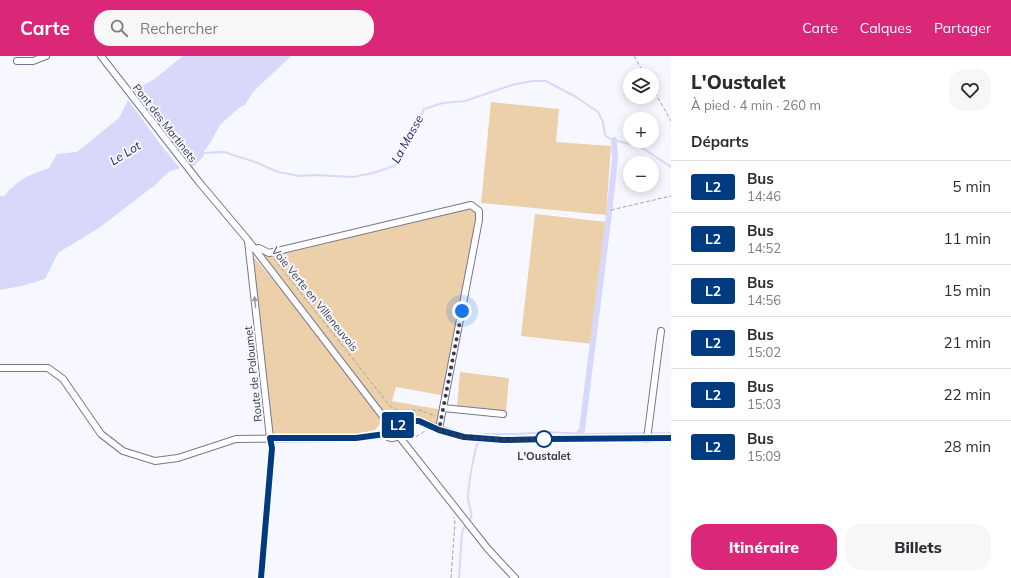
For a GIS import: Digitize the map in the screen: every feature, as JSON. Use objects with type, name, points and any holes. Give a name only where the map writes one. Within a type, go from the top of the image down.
[{"type":"street","points":[[17,61],[33,61],[46,56]]},
{"type":"street","name":"Pont des Martinets","points":[[101,56],[199,182],[247,239],[388,423]]},
{"type":"street","points":[[255,250],[260,248],[269,253],[472,205],[479,211],[479,220],[439,430]]},
{"type":"street","name":"Route de Paloumet","points":[[247,239],[272,448],[261,578]]},
{"type":"street","points":[[647,438],[661,332]]},
{"type":"street","points":[[0,368],[48,368],[62,380],[101,434],[123,451],[155,461],[178,458],[236,439],[356,438],[385,434],[391,438],[398,435],[400,431],[399,426]]},
{"type":"street","points":[[443,408],[504,414]]},
{"type":"street","points":[[399,426],[409,421],[419,421],[439,430],[464,437],[504,440],[671,438]]},
{"type":"street","points":[[385,434],[385,426],[388,423],[396,423],[399,426]]},
{"type":"street","points":[[398,435],[488,549],[516,578]]},
{"type":"path","points":[[634,56],[641,68]]},
{"type":"path","points":[[659,100],[671,121]]},
{"type":"path","points":[[611,210],[671,196]]},
{"type":"path","name":"Voie Verte en Villeneuvois","points":[[269,253],[390,406],[397,410],[420,410],[432,415]]},
{"type":"path","points":[[407,445],[412,439],[424,432],[428,425]]},
{"type":"path","points":[[451,578],[455,522],[454,517]]},
{"type":"shaded area","points":[[491,102],[559,109],[556,142],[611,146],[606,215],[481,203]]},
{"type":"shaded area","points":[[471,205],[479,211],[446,396],[396,387],[392,401],[443,410],[439,429],[384,416],[260,255]]},
{"type":"shaded area","points":[[535,214],[607,222],[593,344],[521,336]]},
{"type":"shaded area","points":[[253,256],[287,296],[380,417],[381,423],[375,430],[353,435],[273,434]]},
{"type":"shaded area","points":[[460,372],[509,378],[506,411],[457,406]]},
{"type":"water","points":[[183,56],[291,56],[253,92],[245,105],[240,107],[220,125],[209,145],[203,152],[204,156],[192,168],[134,90],[153,80]]},
{"type":"water","name":"Le Lot","points":[[128,100],[180,168],[170,171],[155,185],[99,228],[58,253],[45,279],[22,286],[0,290],[0,196],[4,196],[24,178],[49,168],[57,154],[77,152],[119,118]]},
{"type":"waterway","name":"La Masse","points":[[202,153],[224,152],[255,162],[278,172],[300,176],[315,175],[353,177],[373,173],[394,166],[399,161],[424,109],[443,103],[465,101],[512,85],[532,81],[546,81],[576,97],[598,112],[603,122],[605,135],[610,139],[641,147],[671,167]]},
{"type":"waterway","points":[[579,433],[582,430],[609,214],[615,159],[614,140]]},
{"type":"waterway","name":"La Masse","points":[[469,521],[471,519],[471,510],[468,501],[469,482],[474,456],[481,434],[545,432],[589,434],[671,433]]},
{"type":"waterway","name":"La Masse","points":[[459,578],[462,532],[465,526]]},
{"type":"bus line","name":"L2","points":[[261,578],[272,448],[270,438],[356,438],[385,434],[384,429],[386,424],[393,422],[399,426],[409,421],[419,421],[439,430],[464,437],[504,440],[671,438]]},
{"type":"place","name":"L'Oustalet","points":[[544,439]]},
{"type":"route","points":[[462,311],[439,430],[464,437],[504,440],[548,439],[544,439]]}]
